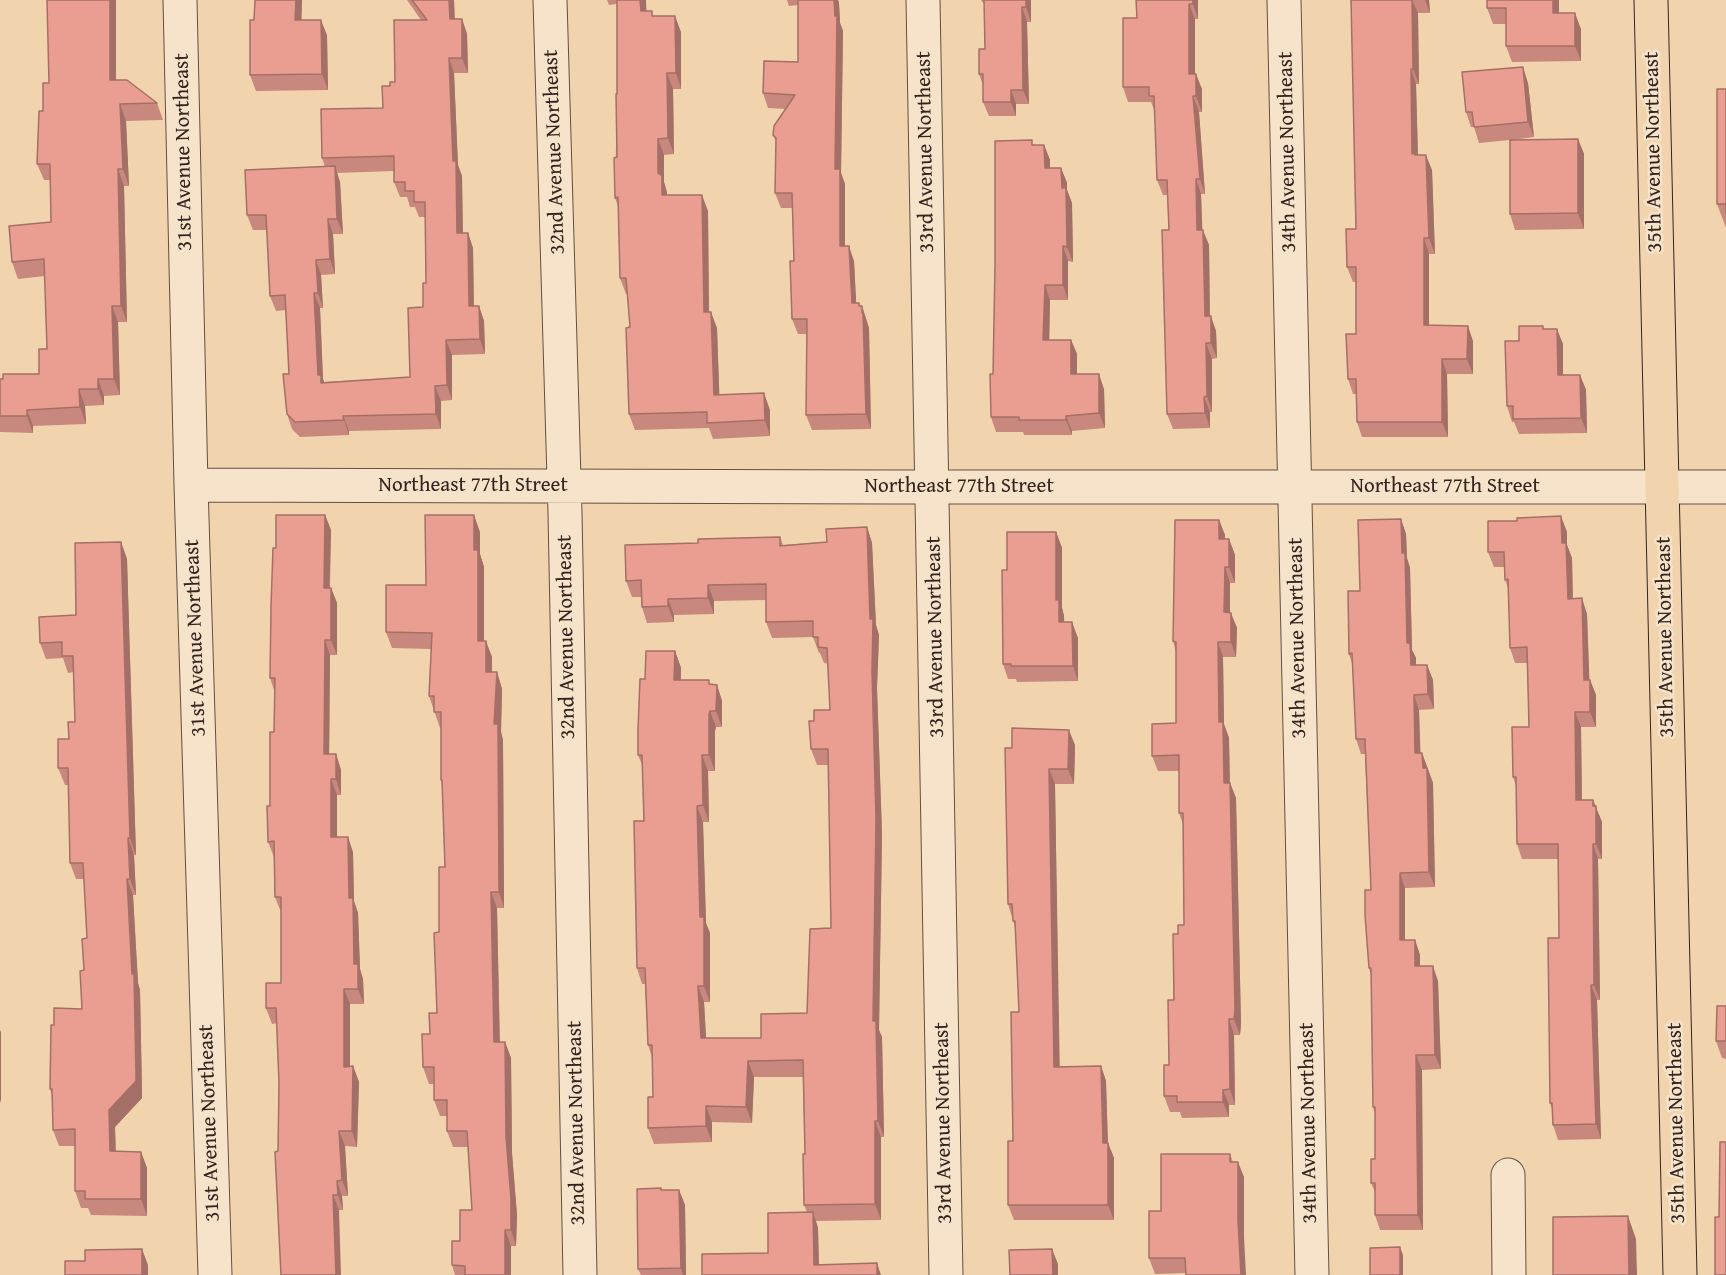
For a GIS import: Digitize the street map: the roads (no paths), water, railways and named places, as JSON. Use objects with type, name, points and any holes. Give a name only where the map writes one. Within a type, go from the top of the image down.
[{"type":"main road","name":"35th Avenue Northeast","points":[[1651,0],[1680,1275]]},
{"type":"street","name":"31st Avenue Northeast","points":[[180,0],[191,485],[215,1275]]},
{"type":"street","name":"32nd Avenue Northeast","points":[[550,0],[564,486],[580,1275]]},
{"type":"street","name":"33rd Avenue Northeast","points":[[923,0],[946,1275]]},
{"type":"street","name":"34th Avenue Northeast","points":[[1284,0],[1312,1275]]},
{"type":"street","name":"Northeast 77th Street","points":[[191,485],[1726,487]]},
{"type":"street","points":[[1508,1175],[1509,1275]]}]
